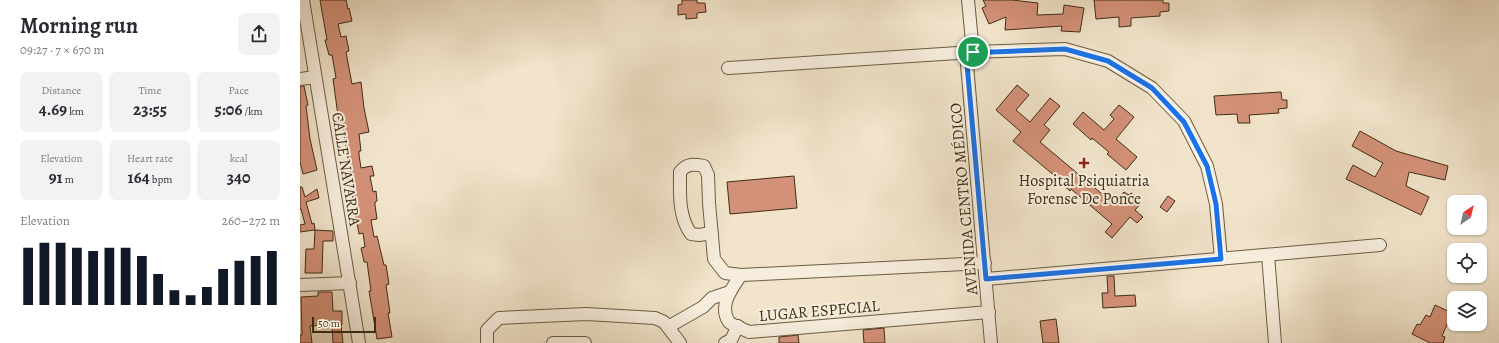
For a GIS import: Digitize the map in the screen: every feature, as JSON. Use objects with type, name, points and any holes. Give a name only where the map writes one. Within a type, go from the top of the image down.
[{"type":"street","name":"CALLE NAVARRA","points":[[303,0],[359,343]]},
{"type":"street","name":"AVENIDA CENTRO MÉDICO","points":[[968,0],[969,52],[991,343]]},
{"type":"street","points":[[728,68],[969,52],[1065,49],[1108,61],[1152,88],[1184,122],[1207,166],[1216,204],[1221,259]]},
{"type":"street","points":[[300,79],[315,77]]},
{"type":"street","points":[[712,233],[699,235],[691,234],[686,227],[682,213],[680,172],[684,168],[694,164],[704,166],[708,175],[714,259],[725,273],[741,275],[957,266],[985,263]]},
{"type":"street","points":[[986,279],[1380,245]]},
{"type":"street","points":[[1268,255],[1275,343]]},
{"type":"street","points":[[725,311],[730,292],[741,275]]},
{"type":"street","points":[[300,284],[350,283]]},
{"type":"street","points":[[668,327],[703,307],[712,298],[730,292]]},
{"type":"street","points":[[703,307],[725,311],[734,325],[723,333],[724,343]]},
{"type":"street","name":"LUGAR ESPECIAL","points":[[734,325],[749,332],[989,312]]},
{"type":"street","points":[[487,343],[487,330],[499,318],[586,314],[654,318],[664,322],[680,343]]},
{"type":"street","points":[[553,343],[585,343]]},
{"type":"building","points":[[320,0],[346,0],[352,21],[338,24],[341,37],[346,36],[349,51],[346,52],[352,84],[361,82],[369,132],[359,134],[361,151],[359,151],[359,155],[361,168],[372,166],[374,176],[370,176],[373,192],[376,191],[377,201],[375,202],[375,205],[377,219],[371,220],[374,237],[377,236],[384,265],[386,265],[389,284],[386,285],[390,313],[388,313],[392,337],[377,339],[369,291],[371,291],[367,262],[364,262],[361,248],[365,247],[363,233],[359,234],[355,213],[351,188],[353,188],[343,129],[340,130],[339,123],[333,79],[336,78],[332,55],[329,55],[325,40],[327,40]]},
{"type":"building","points":[[682,0],[697,0],[697,3],[705,3],[706,12],[697,13],[697,18],[686,19],[686,14],[678,15],[678,5],[682,4]]},
{"type":"building","points":[[983,0],[1012,0],[1038,3],[1037,15],[1063,14],[1064,5],[1084,8],[1080,32],[1061,31],[1062,26],[1005,30],[1006,17],[989,24],[982,8],[986,6]]},
{"type":"building","points":[[1094,0],[1163,0],[1163,3],[1169,3],[1169,11],[1160,12],[1160,16],[1131,18],[1131,26],[1119,27],[1119,17],[1096,19]]},
{"type":"building","points":[[1017,85],[1029,95],[1016,110],[1030,122],[1050,98],[1060,106],[1044,125],[1050,130],[1040,142],[1114,204],[1124,192],[1129,195],[1131,193],[1142,202],[1135,210],[1143,217],[1137,223],[1130,217],[1112,238],[1105,232],[1112,224],[1071,189],[1070,191],[1061,183],[1062,182],[1013,141],[1021,132],[996,110]]},
{"type":"building","points":[[300,86],[304,86],[308,105],[306,106],[310,139],[317,170],[303,174],[300,162]]},
{"type":"building","points":[[1281,92],[1282,100],[1287,100],[1287,108],[1278,109],[1279,113],[1249,115],[1250,123],[1238,123],[1237,114],[1216,115],[1214,96]]},
{"type":"building","points":[[1119,105],[1134,117],[1116,139],[1137,157],[1126,170],[1107,154],[1109,152],[1092,138],[1091,140],[1073,124],[1083,112],[1104,130],[1114,119],[1110,115]]},
{"type":"building","points":[[1360,131],[1396,151],[1448,166],[1445,180],[1409,172],[1406,186],[1429,197],[1421,215],[1346,179],[1353,165],[1375,177],[1383,163],[1352,146]]},
{"type":"building","points":[[794,176],[797,208],[730,214],[727,182]]},
{"type":"building","points":[[300,187],[302,187],[305,197],[317,189],[319,198],[306,202],[315,230],[300,232],[300,225],[305,224],[301,209],[300,210]]},
{"type":"building","points":[[1168,196],[1175,201],[1167,212],[1160,207]]},
{"type":"building","points":[[315,230],[333,231],[333,241],[323,241],[322,273],[305,273],[306,249],[314,249]]},
{"type":"building","points":[[1107,276],[1114,276],[1115,296],[1135,295],[1136,306],[1103,308],[1102,293],[1108,293]]},
{"type":"building","points":[[318,292],[332,292],[333,311],[342,311],[341,325],[343,343],[333,343],[332,325],[310,326],[312,343],[300,343],[300,335],[302,335],[301,297],[318,296]]},
{"type":"building","points":[[1435,305],[1447,311],[1447,324],[1442,336],[1445,337],[1443,343],[1430,343],[1412,334],[1417,324],[1420,325],[1426,315],[1430,317]]},
{"type":"building","points":[[1056,319],[1059,343],[1043,343],[1040,321]]},
{"type":"building","points":[[884,328],[885,343],[864,343],[863,330]]},
{"type":"building","points":[[798,335],[799,343],[779,343],[779,337]]},
{"type":"place","name":"Hospital Psiquiatria Forense De Ponce","points":[[1084,163]]},
{"type":"route","points":[[1065,49],[1108,61],[1152,88],[1184,122],[1207,166],[1216,204],[1221,259],[986,279],[966,53],[973,52],[1065,49]]}]
